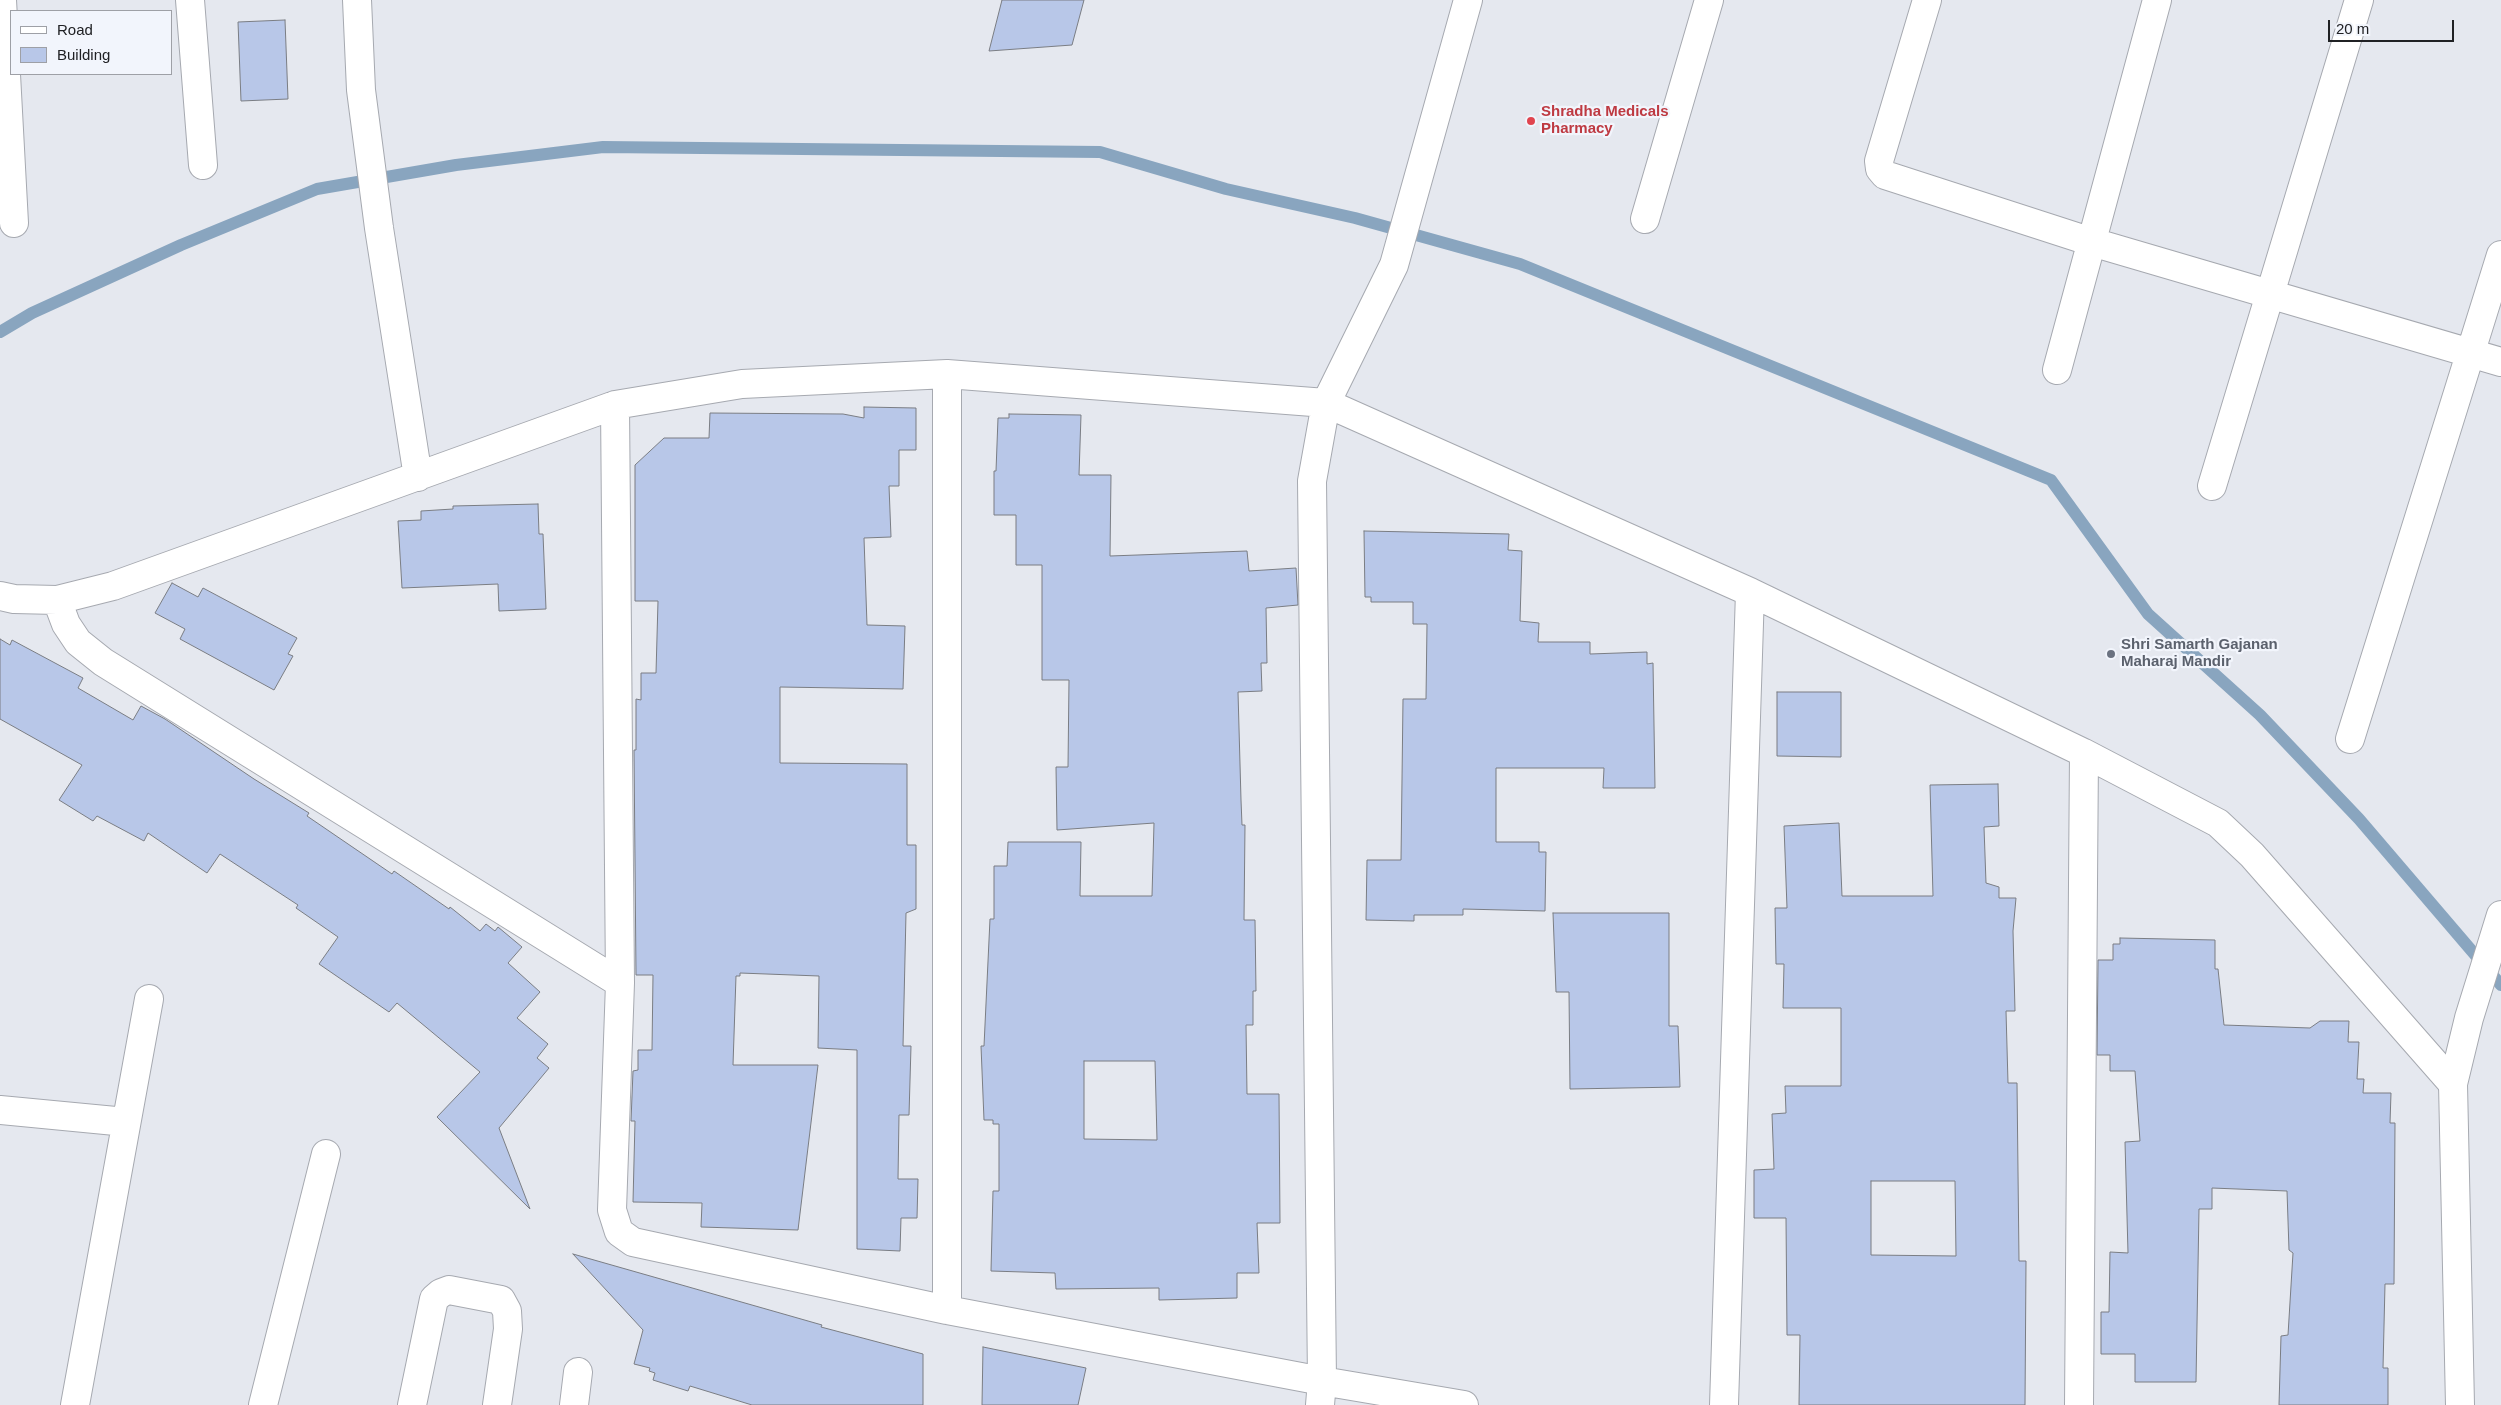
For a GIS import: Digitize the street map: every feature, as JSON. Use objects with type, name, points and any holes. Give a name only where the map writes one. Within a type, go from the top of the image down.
[{"type":"street","points":[[2,0],[14,223]]},
{"type":"street","points":[[190,0],[203,165]]},
{"type":"street","points":[[357,0],[361,90],[379,228],[418,477]]},
{"type":"street","points":[[1321,1393],[1312,481],[1326,403],[1394,265],[1468,0]]},
{"type":"street","points":[[1645,219],[1709,0]]},
{"type":"street","points":[[1927,0],[1879,161],[1880,169],[1885,175],[2092,242],[2501,362]]},
{"type":"street","points":[[2057,370],[2158,0]]},
{"type":"street","points":[[2212,486],[2359,0]]},
{"type":"street","points":[[2350,738],[2501,256]]},
{"type":"street","points":[[948,374],[948,1310]]},
{"type":"street","points":[[0,596],[14,599],[57,600],[113,586],[615,405],[742,384],[948,374],[1326,403],[1750,592],[2084,753],[2218,823],[2252,855],[2454,1084]]},
{"type":"street","points":[[615,405],[620,983],[612,1210],[619,1232],[633,1242],[1321,1393],[1464,1405]]},
{"type":"street","points":[[1724,1405],[1750,592]]},
{"type":"street","points":[[57,600],[66,624],[78,642],[103,662],[620,983]]},
{"type":"street","points":[[2079,1405],[2084,753]]},
{"type":"street","points":[[2460,1405],[2454,1084],[2469,1018],[2500,919]]},
{"type":"street","points":[[75,1405],[149,999]]},
{"type":"street","points":[[0,1110],[126,1122]]},
{"type":"street","points":[[262,1405],[326,1154]]},
{"type":"street","points":[[412,1405],[434,1299],[441,1293],[449,1290],[501,1300],[507,1311],[508,1329],[497,1405]]},
{"type":"street","points":[[574,1405],[578,1372]]},
{"type":"building","points":[[1002,0],[1084,0],[1072,45],[989,51]]},
{"type":"building","points":[[285,20],[288,99],[241,101],[238,22]]},
{"type":"building","points":[[864,407],[916,408],[916,450],[899,450],[899,486],[889,486],[891,537],[864,538],[867,625],[905,626],[903,689],[780,687],[780,763],[907,764],[907,845],[916,845],[916,909],[906,913],[903,1046],[911,1046],[909,1115],[899,1115],[898,1179],[918,1179],[917,1218],[901,1218],[900,1251],[857,1249],[857,1050],[818,1048],[819,976],[740,973],[740,976],[736,976],[733,1065],[818,1065],[798,1230],[701,1227],[702,1203],[633,1202],[635,1121],[631,1121],[633,1071],[638,1070],[638,1050],[652,1050],[653,975],[636,975],[634,750],[636,750],[636,699],[641,700],[641,673],[656,673],[658,601],[635,601],[635,465],[664,438],[709,438],[710,413],[843,414],[864,418]]},
{"type":"building","points":[[1009,414],[1081,415],[1079,475],[1111,475],[1110,556],[1247,551],[1249,571],[1296,568],[1298,605],[1266,608],[1267,663],[1261,663],[1262,691],[1238,692],[1242,825],[1245,825],[1244,920],[1255,920],[1256,991],[1253,991],[1253,1025],[1246,1025],[1247,1094],[1279,1094],[1280,1223],[1257,1223],[1259,1273],[1237,1273],[1237,1298],[1159,1300],[1159,1288],[1056,1289],[1055,1273],[991,1271],[993,1191],[999,1191],[999,1124],[993,1124],[993,1120],[984,1120],[981,1046],[984,1046],[990,919],[994,919],[994,866],[1007,866],[1008,842],[1081,842],[1080,896],[1152,896],[1154,823],[1057,830],[1056,767],[1068,767],[1069,680],[1042,680],[1042,565],[1016,565],[1016,515],[994,515],[994,471],[996,471],[998,418],[1009,418]],"holes":[[[1084,1061],[1155,1061],[1157,1140],[1084,1139]]]},
{"type":"building","points":[[538,504],[539,534],[543,534],[546,609],[499,611],[498,584],[402,588],[398,521],[421,520],[421,511],[453,509],[453,506]]},
{"type":"building","points":[[1364,531],[1509,534],[1508,550],[1522,551],[1520,621],[1539,623],[1538,642],[1590,642],[1590,654],[1647,652],[1647,664],[1653,663],[1655,788],[1603,788],[1604,768],[1496,768],[1496,842],[1539,842],[1539,852],[1546,852],[1545,911],[1463,909],[1463,915],[1414,915],[1414,921],[1366,920],[1367,860],[1401,860],[1403,699],[1426,699],[1427,624],[1413,624],[1413,602],[1371,602],[1371,597],[1365,597]]},
{"type":"building","points":[[172,583],[198,597],[203,588],[297,638],[288,654],[293,656],[274,690],[180,639],[185,629],[155,613]]},
{"type":"building","points":[[0,639],[10,645],[12,640],[83,678],[78,688],[133,720],[141,706],[165,719],[254,779],[309,813],[307,816],[392,874],[394,871],[449,909],[450,907],[480,931],[486,924],[495,931],[498,927],[522,947],[508,963],[540,992],[517,1018],[548,1044],[537,1058],[549,1068],[499,1128],[530,1209],[437,1117],[480,1072],[397,1003],[389,1012],[319,964],[338,937],[296,908],[298,905],[220,854],[207,873],[148,833],[144,841],[97,816],[93,821],[59,800],[82,765],[0,719]]},
{"type":"building","points":[[1777,692],[1841,692],[1841,757],[1777,756]]},
{"type":"building","points":[[1998,784],[1999,826],[1984,827],[1986,883],[1999,887],[1999,898],[2016,898],[2013,931],[2015,1011],[2006,1011],[2008,1083],[2017,1083],[2019,1261],[2026,1261],[2025,1405],[1799,1405],[1800,1335],[1787,1335],[1786,1218],[1754,1218],[1754,1170],[1774,1169],[1772,1114],[1786,1113],[1785,1086],[1841,1086],[1841,1008],[1783,1008],[1784,964],[1776,964],[1775,908],[1787,908],[1784,826],[1839,823],[1842,896],[1933,896],[1930,785]],"holes":[[[1871,1181],[1955,1181],[1956,1256],[1871,1255]]]},
{"type":"building","points":[[1553,913],[1669,913],[1669,1026],[1678,1026],[1680,1087],[1570,1089],[1569,992],[1556,992]]},
{"type":"building","points":[[2120,938],[2215,940],[2215,969],[2218,969],[2224,1025],[2310,1028],[2320,1021],[2349,1021],[2348,1042],[2359,1042],[2357,1079],[2364,1079],[2363,1093],[2391,1093],[2390,1123],[2395,1123],[2394,1284],[2385,1284],[2383,1368],[2388,1368],[2388,1405],[2279,1405],[2281,1336],[2288,1335],[2293,1253],[2289,1250],[2287,1191],[2212,1188],[2212,1209],[2199,1209],[2196,1382],[2135,1382],[2135,1354],[2101,1354],[2101,1312],[2109,1312],[2110,1252],[2128,1253],[2125,1142],[2140,1141],[2135,1071],[2110,1071],[2110,1055],[2097,1055],[2098,960],[2113,960],[2113,944],[2120,944]]},
{"type":"building","points":[[573,1254],[822,1325],[821,1327],[923,1354],[923,1405],[752,1405],[690,1386],[688,1391],[653,1380],[655,1373],[649,1371],[650,1368],[634,1364],[643,1330]]},
{"type":"building","points":[[983,1347],[1086,1368],[1078,1405],[982,1405]]},
{"type":"waterway","points":[[0,332],[32,313],[181,245],[317,189],[456,165],[603,147],[1100,152],[1226,189],[1355,218],[1520,264],[2051,480],[2148,614],[2260,715],[2359,819],[2501,985]]},
{"type":"place","name":"Shradha Medicals Pharmacy","points":[[1531,121]]},
{"type":"place","name":"Shri Samarth Gajanan Maharaj Mandir","points":[[2111,654]]}]
